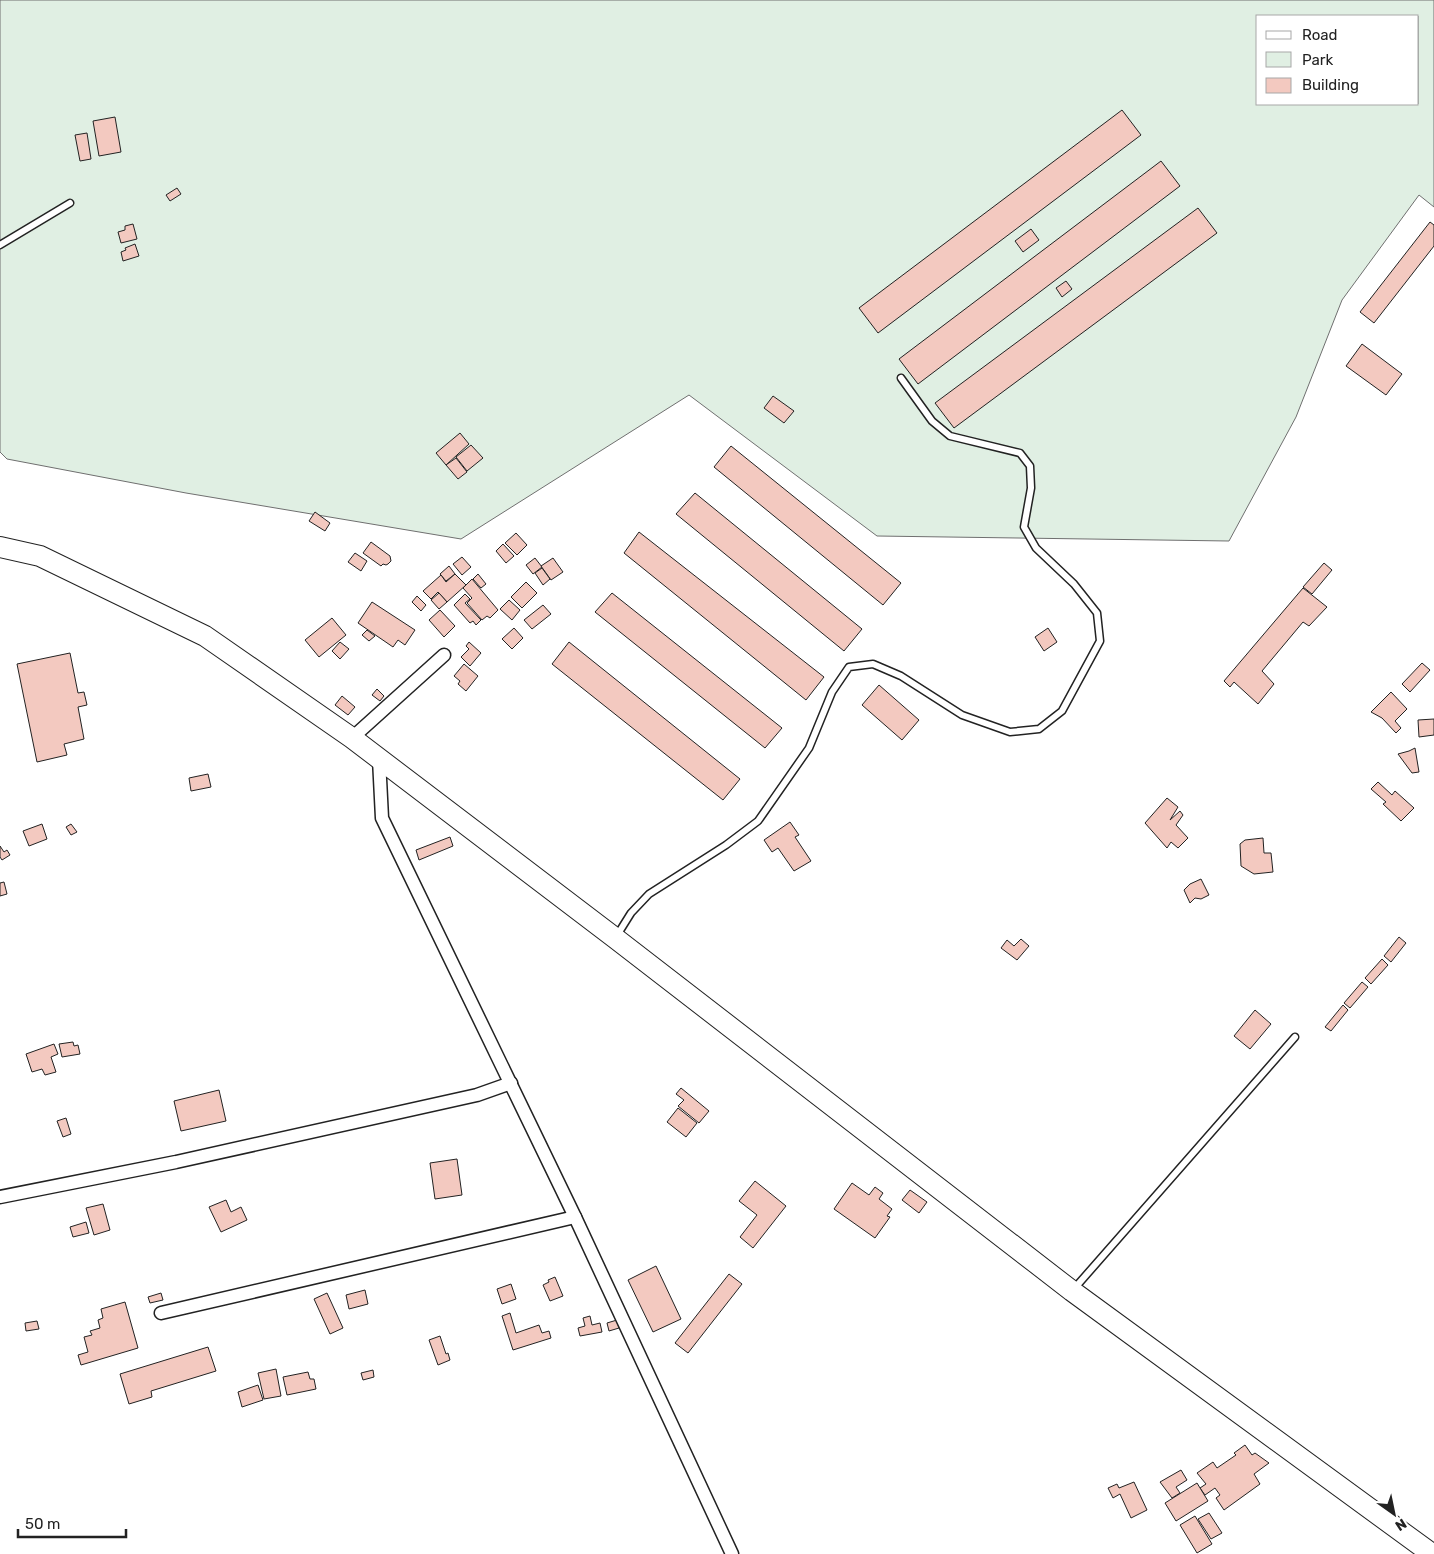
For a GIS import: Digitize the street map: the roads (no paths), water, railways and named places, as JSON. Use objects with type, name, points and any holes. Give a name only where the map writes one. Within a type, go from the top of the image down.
[{"type":"main road","points":[[0,547],[40,556],[205,636],[352,738],[615,938],[1072,1291],[1432,1554]]},
{"type":"street","points":[[352,738],[444,655]]},
{"type":"street","points":[[379,759],[382,818],[576,1216],[732,1554]]},
{"type":"street","points":[[0,1197],[263,1143],[477,1095],[511,1084]]},
{"type":"street","points":[[161,1313],[576,1216]]},
{"type":"lane","points":[[0,246],[70,203]]},
{"type":"lane","points":[[615,938],[631,914],[649,894],[726,845],[758,821],[809,748],[832,692],[848,667],[873,664],[900,676],[962,715],[1010,732],[1039,730],[1062,712],[1100,641],[1097,613],[1074,584],[1036,548],[1024,527],[1031,488],[1030,466],[1020,452],[950,436],[932,421],[901,378]]},
{"type":"lane","points":[[1072,1291],[1295,1037]]}]
